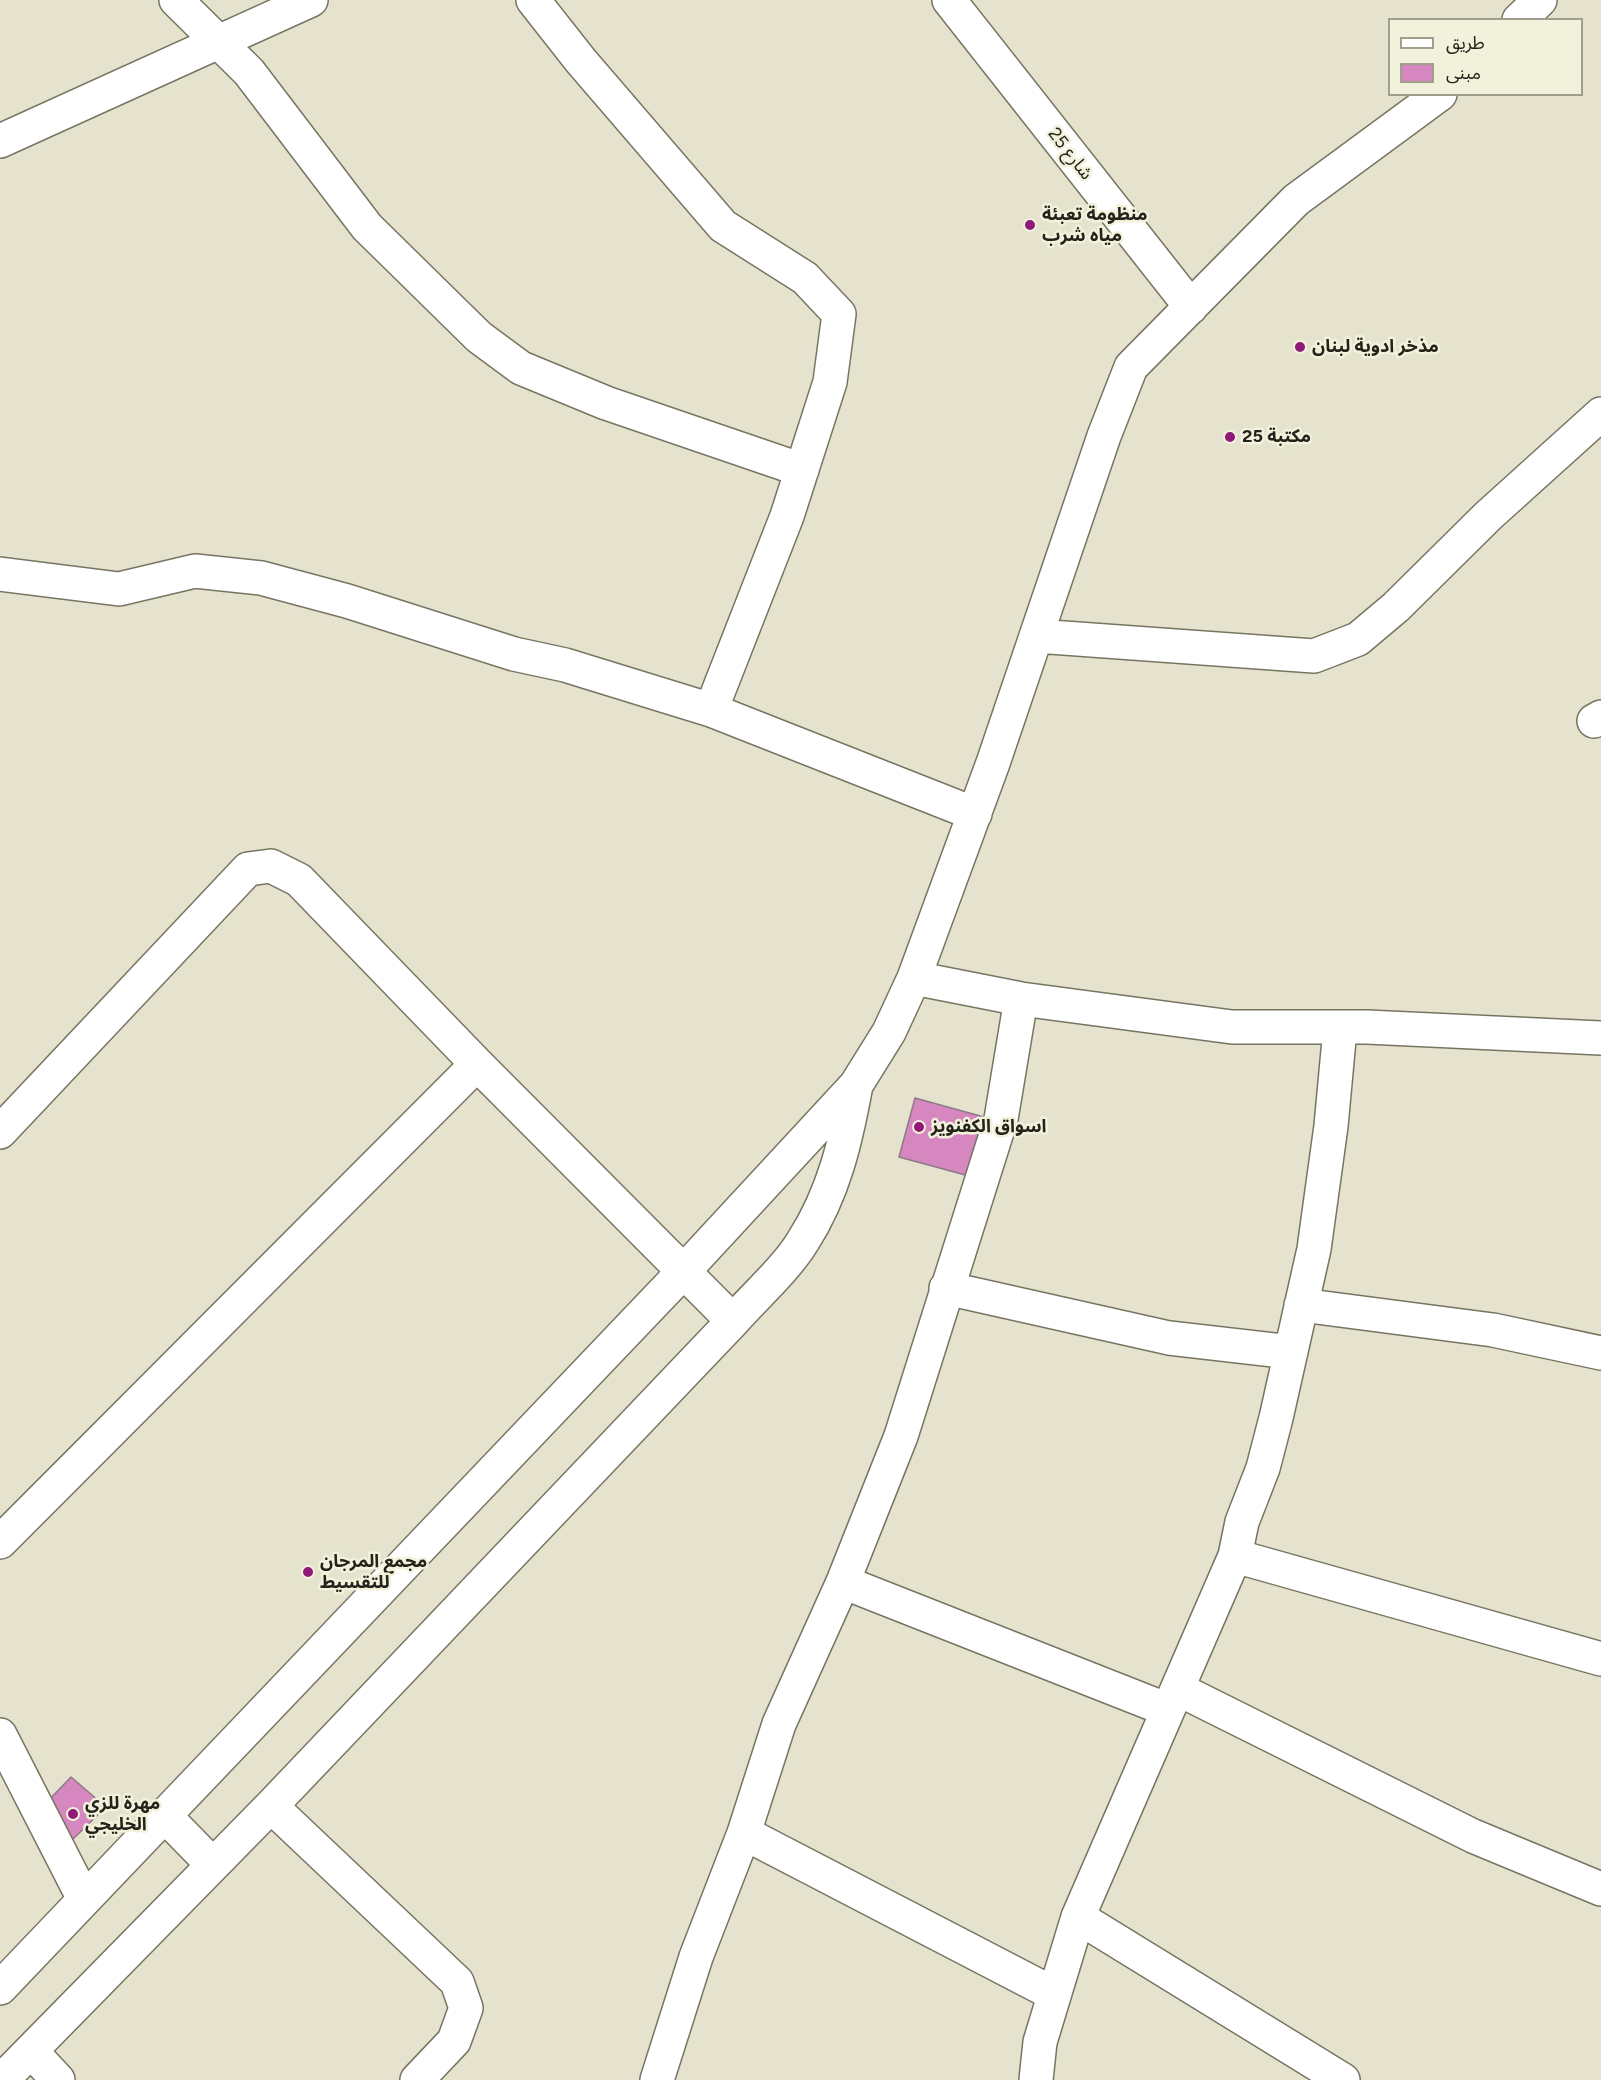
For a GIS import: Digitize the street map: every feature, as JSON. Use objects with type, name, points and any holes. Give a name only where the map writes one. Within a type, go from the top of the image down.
[{"type":"street","points":[[176,0],[216,42],[249,72],[367,227],[479,337],[521,368],[606,402],[802,470]]},
{"type":"street","points":[[0,141],[311,0]]},
{"type":"street","points":[[533,0],[581,61],[723,226],[805,278],[839,314],[830,382],[802,470],[787,516],[711,710]]},
{"type":"street","name":"شارع 25","points":[[949,0],[1191,308]]},
{"type":"street","points":[[1521,18],[1540,0]]},
{"type":"street","points":[[0,1988],[683,1272],[856,1085],[889,1032],[914,978],[975,814],[1104,436],[1131,367],[1296,200],[1437,96]]},
{"type":"street","points":[[1036,636],[1314,656],[1358,639],[1396,608],[1471,532],[1601,414]]},
{"type":"street","points":[[0,574],[119,589],[195,571],[261,578],[347,600],[514,654],[565,665],[711,710],[975,814]]},
{"type":"street","points":[[0,1132],[248,869],[271,866],[299,880],[477,1064],[733,1321]]},
{"type":"street","points":[[914,978],[1022,999],[1232,1027],[1340,1029],[1367,1027],[1601,1038]]},
{"type":"street","points":[[657,2080],[696,1957],[744,1833],[778,1724],[843,1582],[901,1436],[1000,1119],[1022,999]]},
{"type":"street","points":[[1036,2080],[1040,2042],[1078,1917],[1234,1556],[1242,1522],[1263,1468],[1316,1238],[1331,1126],[1340,1029]]},
{"type":"street","points":[[0,1542],[477,1064]]},
{"type":"street","points":[[2,2080],[271,1806],[733,1321],[802,1242],[823,1203],[846,1140],[856,1085]]},
{"type":"street","points":[[946,1288],[1169,1338],[1291,1352]]},
{"type":"street","points":[[1302,1305],[1493,1330],[1601,1353]]},
{"type":"street","points":[[1234,1556],[1601,1659]]},
{"type":"street","points":[[843,1582],[1173,1699],[1473,1836],[1601,1889]]},
{"type":"street","points":[[0,1735],[84,1899]]},
{"type":"street","points":[[271,1806],[457,1982],[466,2008],[454,2041],[417,2080]]},
{"type":"street","points":[[164,1815],[213,1864]]},
{"type":"street","points":[[744,1833],[1054,1994]]},
{"type":"street","points":[[1078,1917],[1343,2080]]},
{"type":"street","points":[[31,2051],[58,2080]]},
{"type":"building","points":[[915,1098],[984,1117],[969,1176],[899,1157]]},
{"type":"building","points":[[71,1777],[106,1807],[72,1840],[44,1805]]},
{"type":"place","name":"منظومة تعبئة مياه شرب","points":[[1030,225]]},
{"type":"place","name":"مذخر ادوية لبنان","points":[[1300,347]]},
{"type":"place","name":"مكتبة 25","points":[[1230,437]]},
{"type":"place","name":"اسواق الكفنويز","points":[[919,1127]]},
{"type":"place","name":"مجمع المرجان للتقسيط","points":[[308,1572]]},
{"type":"place","name":"مهرة للزي الخليجي","points":[[73,1814]]}]
